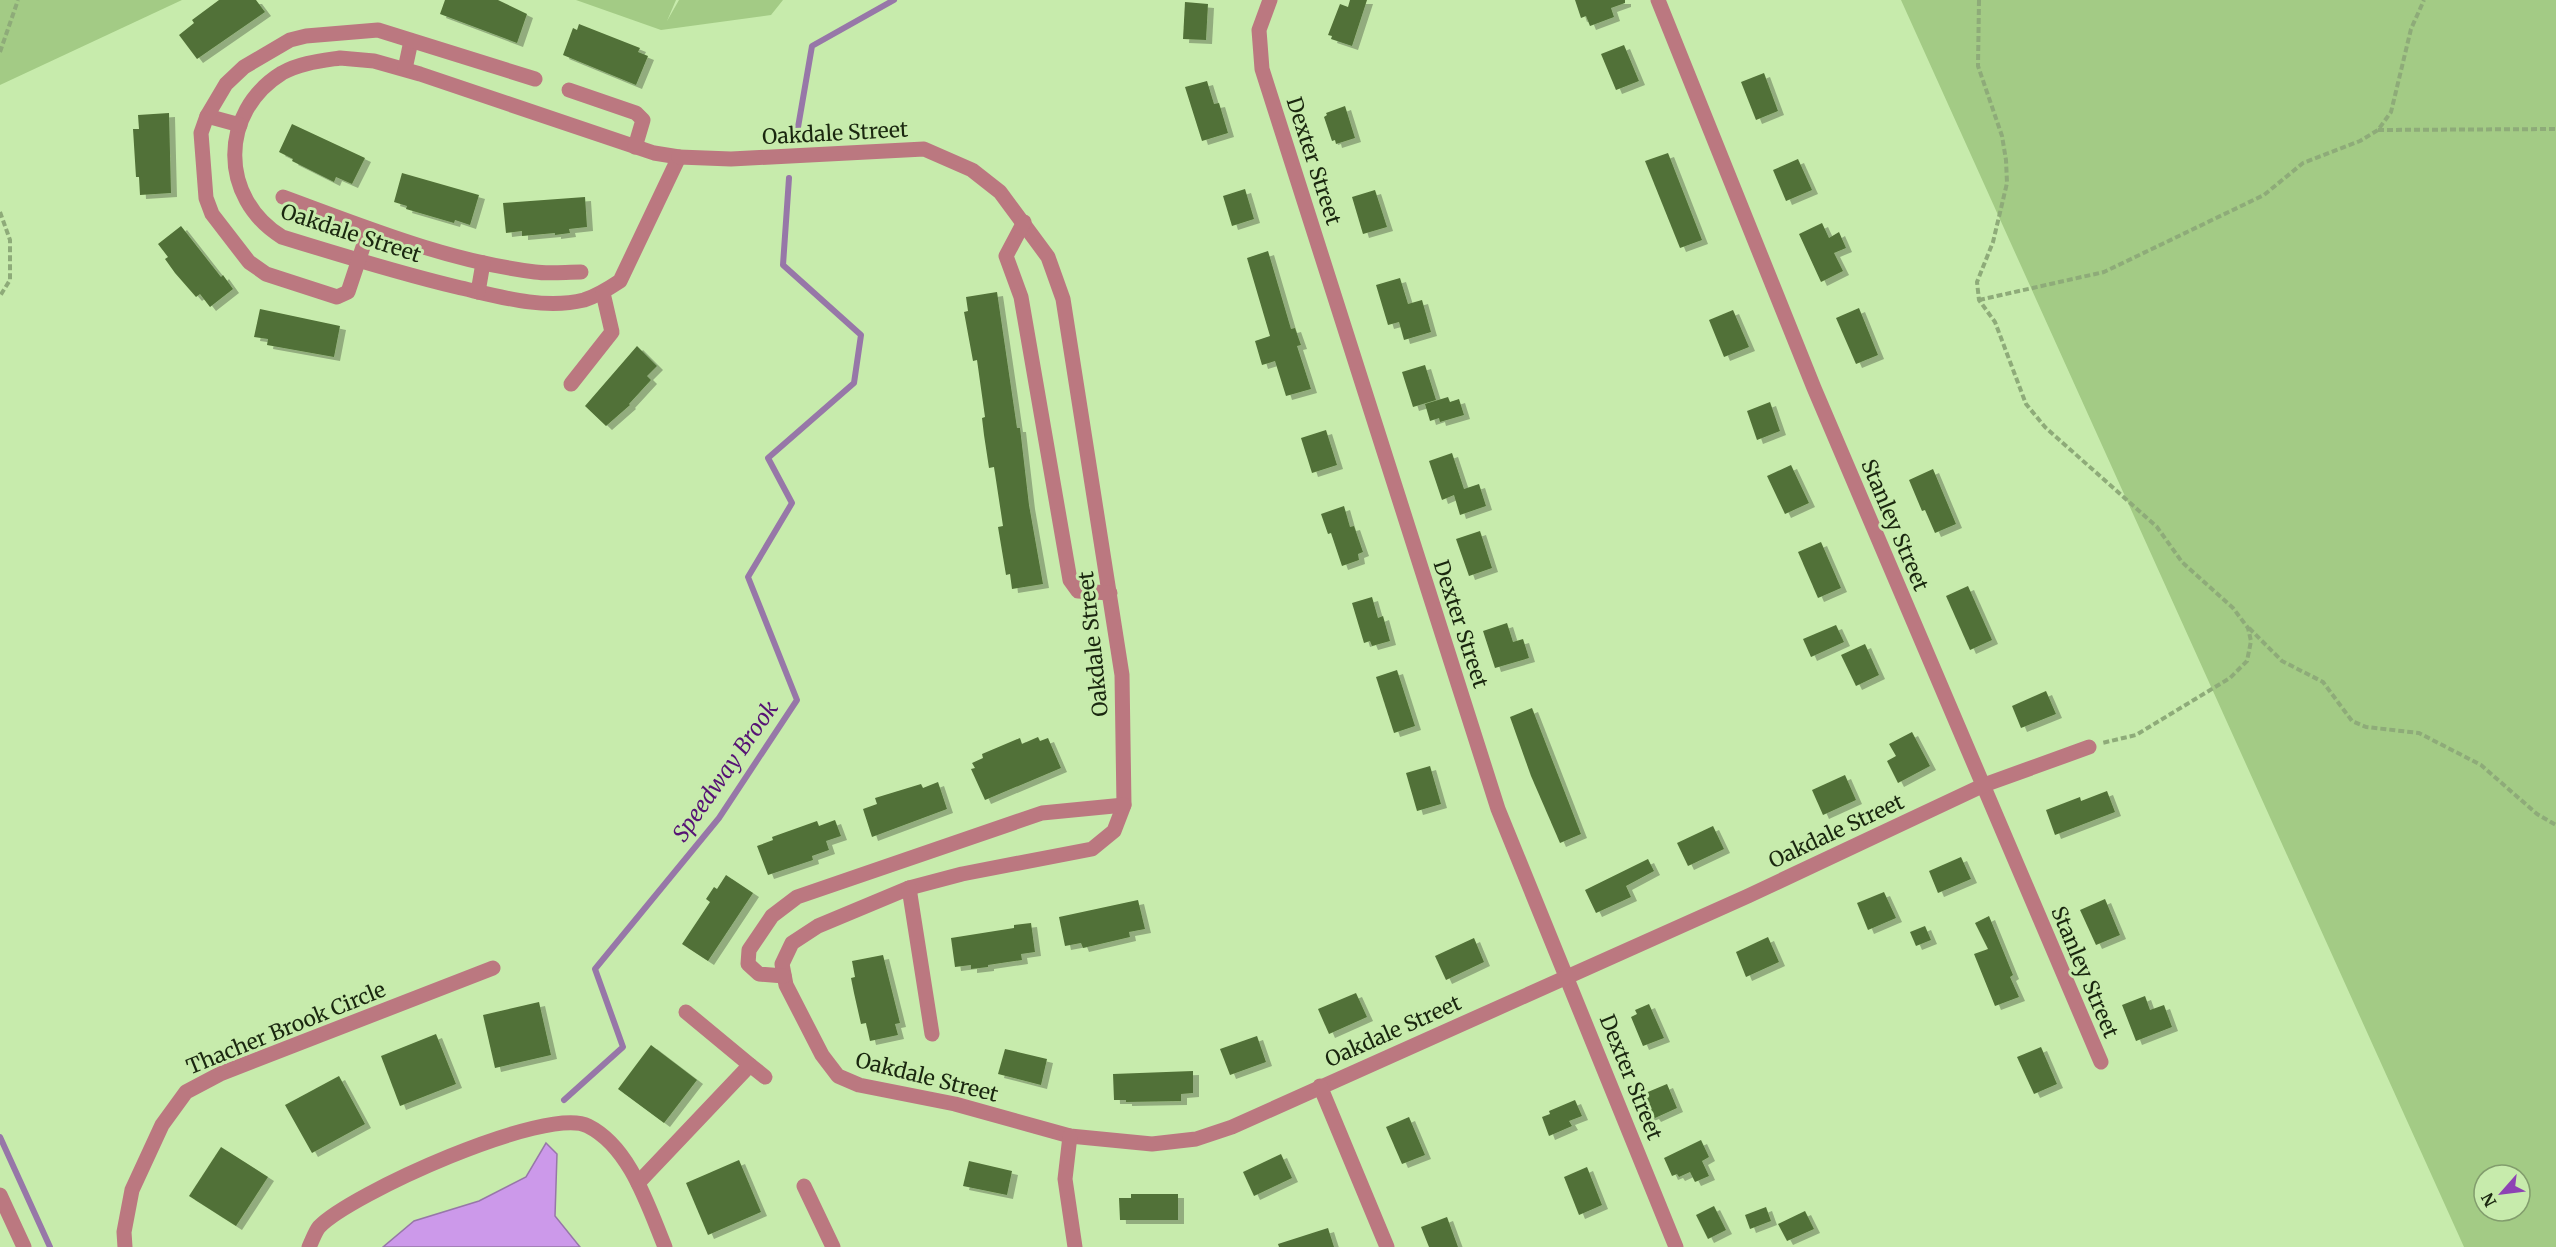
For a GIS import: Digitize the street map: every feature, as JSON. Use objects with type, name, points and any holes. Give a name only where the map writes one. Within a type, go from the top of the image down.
[{"type":"street","name":"Dexter Street","points":[[1269,0],[1259,30],[1262,69],[1498,809],[1676,1247]]},
{"type":"street","name":"Stanley Street","points":[[1658,0],[1814,388],[2101,1062]]},
{"type":"street","points":[[369,229],[348,292],[337,297],[266,274],[249,262],[212,214],[206,198],[201,133],[207,116],[225,84],[244,67],[290,40],[306,36],[378,30],[535,79]]},
{"type":"street","points":[[405,69],[411,41]]},
{"type":"street","name":"Oakdale Street","points":[[679,157],[620,281],[603,293],[583,300],[558,303],[526,301],[478,292],[359,261],[282,237],[264,226],[250,206],[237,183],[234,160],[242,117],[256,94],[283,73],[309,62],[340,58],[374,61],[405,69],[654,153],[679,157],[731,159],[924,149],[972,170],[1000,192],[1048,257],[1063,299],[1122,675],[1124,805],[1114,831],[1092,849],[962,874],[909,888],[818,926],[792,943],[782,964],[786,985],[822,1055],[838,1077],[859,1085],[955,1104],[1070,1136],[1152,1144],[1196,1139],[1232,1127],[1567,977],[1984,785],[2089,747]]},
{"type":"street","points":[[569,90],[636,113],[643,120],[635,147]]},
{"type":"street","points":[[207,116],[240,125]]},
{"type":"street","points":[[283,196],[416,246],[483,263],[537,273],[581,272]]},
{"type":"street","points":[[1024,222],[1006,256],[1021,297],[1070,580],[1078,591],[1110,593]]},
{"type":"street","points":[[478,292],[483,263]]},
{"type":"street","points":[[571,384],[612,332],[603,293]]},
{"type":"street","points":[[784,976],[759,974],[748,964],[749,950],[772,916],[797,897],[1042,813],[1124,805]]},
{"type":"street","points":[[878,869],[886,896]]},
{"type":"street","points":[[909,888],[932,1034]]},
{"type":"street","name":"Thacher Brook Circle","points":[[125,1247],[124,1232],[132,1190],[162,1125],[186,1092],[220,1074],[492,968]]},
{"type":"street","points":[[686,1012],[765,1077]]},
{"type":"street","points":[[638,1183],[750,1065]]},
{"type":"street","points":[[1320,1086],[1387,1247]]},
{"type":"street","points":[[309,1247],[318,1228],[347,1205],[447,1158],[513,1132],[555,1123],[587,1125],[613,1144],[638,1183],[665,1247]]},
{"type":"street","points":[[1070,1136],[1065,1179],[1075,1247]]},
{"type":"street","points":[[804,1186],[833,1247]]},
{"type":"street","points":[[0,1195],[24,1247]]},
{"type":"path","points":[[0,52],[18,0]]},
{"type":"path","points":[[1979,0],[1978,66],[2002,136],[2007,160],[2007,183],[1993,242],[1977,282],[1979,300],[1995,322],[2025,405],[2045,427],[2157,527],[2182,562],[2233,608],[2248,628],[2282,661],[2323,682],[2352,721],[2366,727],[2419,734],[2481,765],[2537,814],[2556,825]]},
{"type":"path","points":[[1979,300],[2104,272],[2264,195],[2303,163],[2360,141],[2378,130],[2391,112],[2411,29],[2424,0]]},
{"type":"path","points":[[2378,130],[2556,129]]},
{"type":"path","points":[[0,212],[10,240],[10,280],[0,296]]},
{"type":"path","points":[[2089,747],[2136,735],[2230,678],[2247,661],[2251,641],[2248,628]]},
{"type":"green space","points":[[0,0],[182,0],[0,85]]},
{"type":"green space","points":[[576,0],[676,0],[667,21],[679,0],[783,0],[771,15],[661,30]]},
{"type":"green space","points":[[1901,0],[2556,0],[2556,1247],[2464,1247]]},
{"type":"shaded area","points":[[546,1143],[557,1154],[555,1216],[580,1247],[383,1247],[414,1221],[479,1201],[526,1177]]},
{"type":"building","points":[[219,0],[256,0],[265,12],[197,59],[179,35],[194,23],[192,20]]},
{"type":"building","points":[[445,0],[498,0],[527,14],[517,43],[440,14]]},
{"type":"building","points":[[1350,0],[1367,0],[1352,46],[1331,39],[1332,36],[1328,35],[1340,4],[1348,7]]},
{"type":"building","points":[[1575,0],[1625,0],[1625,3],[1611,8],[1614,17],[1590,26],[1586,16],[1581,18]]},
{"type":"building","points":[[1185,2],[1208,4],[1206,40],[1183,39]]},
{"type":"building","points":[[579,24],[640,48],[638,52],[648,56],[636,85],[563,55],[573,28],[577,30]]},
{"type":"building","points":[[1624,45],[1639,81],[1616,90],[1601,54]]},
{"type":"building","points":[[1764,73],[1778,111],[1756,120],[1741,82]]},
{"type":"building","points":[[1207,81],[1214,104],[1219,103],[1228,133],[1202,141],[1185,87]]},
{"type":"building","points":[[1345,106],[1355,138],[1336,144],[1335,140],[1332,141],[1324,117],[1326,113]]},
{"type":"building","points":[[169,113],[171,193],[140,195],[139,177],[136,177],[133,129],[139,129],[138,115]]},
{"type":"building","points":[[292,124],[365,158],[352,184],[336,177],[334,182],[279,152]]},
{"type":"building","points":[[1668,153],[1702,240],[1680,248],[1645,161]]},
{"type":"building","points":[[1798,159],[1812,190],[1786,201],[1773,170]]},
{"type":"building","points":[[402,173],[479,195],[470,225],[455,220],[454,223],[406,209],[407,206],[394,202]]},
{"type":"building","points":[[1245,189],[1254,219],[1232,226],[1223,196]]},
{"type":"building","points":[[1375,190],[1387,227],[1363,234],[1352,197]]},
{"type":"building","points":[[585,197],[587,227],[569,229],[570,233],[555,235],[555,233],[522,236],[522,231],[506,233],[503,203]]},
{"type":"building","points":[[1822,223],[1829,238],[1839,232],[1846,248],[1834,253],[1843,271],[1821,282],[1799,234]]},
{"type":"building","points":[[181,226],[233,289],[210,307],[200,294],[196,297],[175,273],[165,259],[168,257],[158,244]]},
{"type":"building","points":[[1268,251],[1291,329],[1295,328],[1301,345],[1297,346],[1311,389],[1286,396],[1275,361],[1262,365],[1255,341],[1270,336],[1247,258]]},
{"type":"building","points":[[1400,278],[1408,304],[1422,300],[1431,332],[1404,340],[1399,322],[1388,325],[1376,285]]},
{"type":"building","points":[[997,292],[1043,584],[1012,589],[1010,574],[1006,575],[998,527],[1003,526],[994,467],[989,468],[977,360],[973,361],[964,312],[968,311],[966,297]]},
{"type":"building","points":[[1859,308],[1878,355],[1856,364],[1836,318]]},
{"type":"building","points":[[260,309],[340,326],[334,357],[267,345],[268,339],[254,337]]},
{"type":"building","points":[[1733,310],[1749,347],[1724,357],[1709,320]]},
{"type":"building","points":[[637,346],[657,366],[647,376],[651,380],[630,405],[606,426],[585,406]]},
{"type":"building","points":[[1425,365],[1436,400],[1413,407],[1402,372]]},
{"type":"building","points":[[1448,397],[1450,402],[1459,399],[1464,415],[1440,422],[1439,418],[1430,421],[1425,404]]},
{"type":"building","points":[[1770,402],[1780,431],[1757,440],[1747,411]]},
{"type":"building","points":[[1326,430],[1337,465],[1312,473],[1301,438]]},
{"type":"building","points":[[1452,453],[1464,489],[1479,484],[1486,506],[1460,515],[1454,495],[1442,500],[1429,461]]},
{"type":"building","points":[[1791,465],[1809,503],[1785,514],[1767,476]]},
{"type":"building","points":[[1933,469],[1956,524],[1935,533],[1925,510],[1922,511],[1909,480]]},
{"type":"building","points":[[1344,506],[1350,527],[1354,526],[1363,552],[1358,554],[1359,560],[1342,566],[1331,533],[1328,534],[1321,514]]},
{"type":"building","points":[[1480,531],[1492,568],[1469,576],[1456,539]]},
{"type":"building","points":[[1821,542],[1841,588],[1818,598],[1798,552]]},
{"type":"building","points":[[1968,586],[1992,640],[1970,650],[1946,596]]},
{"type":"building","points":[[1372,597],[1378,618],[1383,616],[1390,641],[1372,646],[1370,641],[1364,643],[1352,603]]},
{"type":"building","points":[[1507,623],[1513,642],[1523,639],[1529,658],[1495,668],[1483,631]]},
{"type":"building","points":[[1836,625],[1844,642],[1811,657],[1803,639]]},
{"type":"building","points":[[1865,644],[1879,675],[1856,686],[1841,655]]},
{"type":"building","points":[[1397,670],[1415,726],[1394,733],[1376,677]]},
{"type":"building","points":[[2046,691],[2056,714],[2021,728],[2012,706]]},
{"type":"building","points":[[1532,708],[1581,834],[1560,843],[1531,776],[1510,717]]},
{"type":"building","points":[[1912,732],[1930,766],[1898,783],[1887,761],[1896,756],[1889,744]]},
{"type":"building","points":[[1038,737],[1040,741],[1048,738],[1061,768],[985,800],[971,769],[975,768],[972,763],[983,758],[982,754],[1020,738],[1022,744]]},
{"type":"building","points":[[1430,766],[1441,804],[1417,811],[1406,773]]},
{"type":"building","points":[[1845,775],[1856,800],[1823,815],[1812,790]]},
{"type":"building","points":[[938,782],[947,809],[872,837],[863,809],[877,804],[875,798],[921,784],[923,788]]},
{"type":"building","points":[[2107,791],[2115,812],[2055,835],[2046,810],[2080,797],[2081,801]]},
{"type":"building","points":[[835,820],[841,836],[826,841],[829,850],[812,856],[813,860],[768,875],[757,846],[773,840],[772,837],[817,821],[819,826]]},
{"type":"building","points":[[1713,826],[1724,849],[1688,866],[1677,843]]},
{"type":"building","points":[[1961,857],[1971,879],[1938,893],[1929,871]]},
{"type":"building","points":[[1648,859],[1654,871],[1626,886],[1631,897],[1596,913],[1585,890]]},
{"type":"building","points":[[726,875],[753,893],[708,961],[682,944],[710,902],[706,899],[714,887],[717,889]]},
{"type":"building","points":[[1884,892],[1896,918],[1868,930],[1857,903]]},
{"type":"building","points":[[2105,899],[2120,935],[2096,945],[2080,910]]},
{"type":"building","points":[[1138,900],[1145,929],[1129,932],[1130,937],[1083,948],[1081,943],[1065,946],[1059,917]]},
{"type":"building","points":[[1989,916],[2013,975],[2010,977],[2019,997],[1995,1006],[1974,954],[1988,949],[1975,923]]},
{"type":"building","points":[[1031,923],[1035,952],[1021,954],[1022,960],[971,969],[971,965],[955,967],[951,938]]},
{"type":"building","points":[[1925,926],[1931,940],[1916,946],[1910,932]]},
{"type":"building","points":[[1768,937],[1779,962],[1746,977],[1736,952]]},
{"type":"building","points":[[1474,938],[1484,962],[1446,980],[1435,956]]},
{"type":"building","points":[[883,955],[900,1023],[895,1024],[898,1035],[870,1041],[866,1023],[861,1024],[854,993],[851,978],[855,977],[852,961]]},
{"type":"building","points":[[1356,993],[1367,1017],[1329,1034],[1318,1009]]},
{"type":"building","points":[[2145,996],[2150,1010],[2164,1005],[2172,1027],[2136,1041],[2122,1005]]},
{"type":"building","points":[[539,1002],[551,1055],[495,1068],[483,1015]]},
{"type":"building","points":[[1649,1004],[1664,1038],[1643,1046],[1631,1017],[1637,1014],[1635,1010]]},
{"type":"building","points":[[436,1034],[456,1084],[400,1106],[381,1056]]},
{"type":"building","points":[[1257,1036],[1266,1062],[1230,1075],[1220,1049]]},
{"type":"building","points":[[651,1045],[697,1080],[664,1123],[618,1089]]},
{"type":"building","points":[[2041,1047],[2057,1084],[2034,1094],[2017,1057]]},
{"type":"building","points":[[1005,1049],[1047,1059],[1041,1085],[998,1074]]},
{"type":"building","points":[[1193,1071],[1193,1093],[1181,1094],[1181,1101],[1126,1102],[1126,1100],[1114,1100],[1113,1074]]},
{"type":"building","points":[[339,1076],[365,1124],[312,1153],[285,1105]]},
{"type":"building","points":[[1667,1084],[1677,1108],[1655,1118],[1653,1115],[1648,1117],[1640,1100],[1645,1098],[1643,1094]]},
{"type":"building","points":[[1575,1100],[1582,1116],[1569,1121],[1572,1126],[1549,1136],[1542,1117],[1550,1114],[1549,1111]]},
{"type":"building","points":[[1409,1117],[1425,1155],[1402,1164],[1386,1127]]},
{"type":"building","points":[[1701,1140],[1709,1157],[1702,1161],[1709,1176],[1695,1182],[1690,1172],[1679,1177],[1677,1174],[1672,1176],[1664,1158]]},
{"type":"building","points":[[221,1147],[268,1177],[236,1226],[189,1196]]},
{"type":"building","points":[[1281,1154],[1292,1178],[1254,1196],[1243,1172]]},
{"type":"building","points":[[739,1160],[761,1212],[708,1235],[686,1183]]},
{"type":"building","points":[[969,1161],[1012,1171],[1007,1195],[963,1186]]},
{"type":"building","points":[[1587,1167],[1602,1205],[1579,1215],[1564,1177]]},
{"type":"building","points":[[1131,1194],[1178,1194],[1178,1220],[1120,1220],[1119,1198],[1131,1198]]},
{"type":"building","points":[[1714,1206],[1726,1230],[1708,1239],[1696,1215]]},
{"type":"building","points":[[1766,1207],[1771,1221],[1750,1229],[1745,1215]]},
{"type":"building","points":[[1805,1211],[1814,1229],[1787,1241],[1778,1224]]},
{"type":"building","points":[[1447,1217],[1458,1247],[1429,1247],[1421,1227]]},
{"type":"building","points":[[1328,1228],[1334,1247],[1279,1247],[1278,1244]]},
{"type":"waterway","name":"Speedway Brook","points":[[796,139],[812,46],[894,0]]},
{"type":"waterway","name":"Speedway Brook","points":[[564,1100],[623,1047],[595,969],[719,818],[797,700],[748,577],[792,503],[768,458],[854,383],[861,335],[783,265],[789,178]]},
{"type":"waterway","points":[[0,1137],[50,1247]]}]
